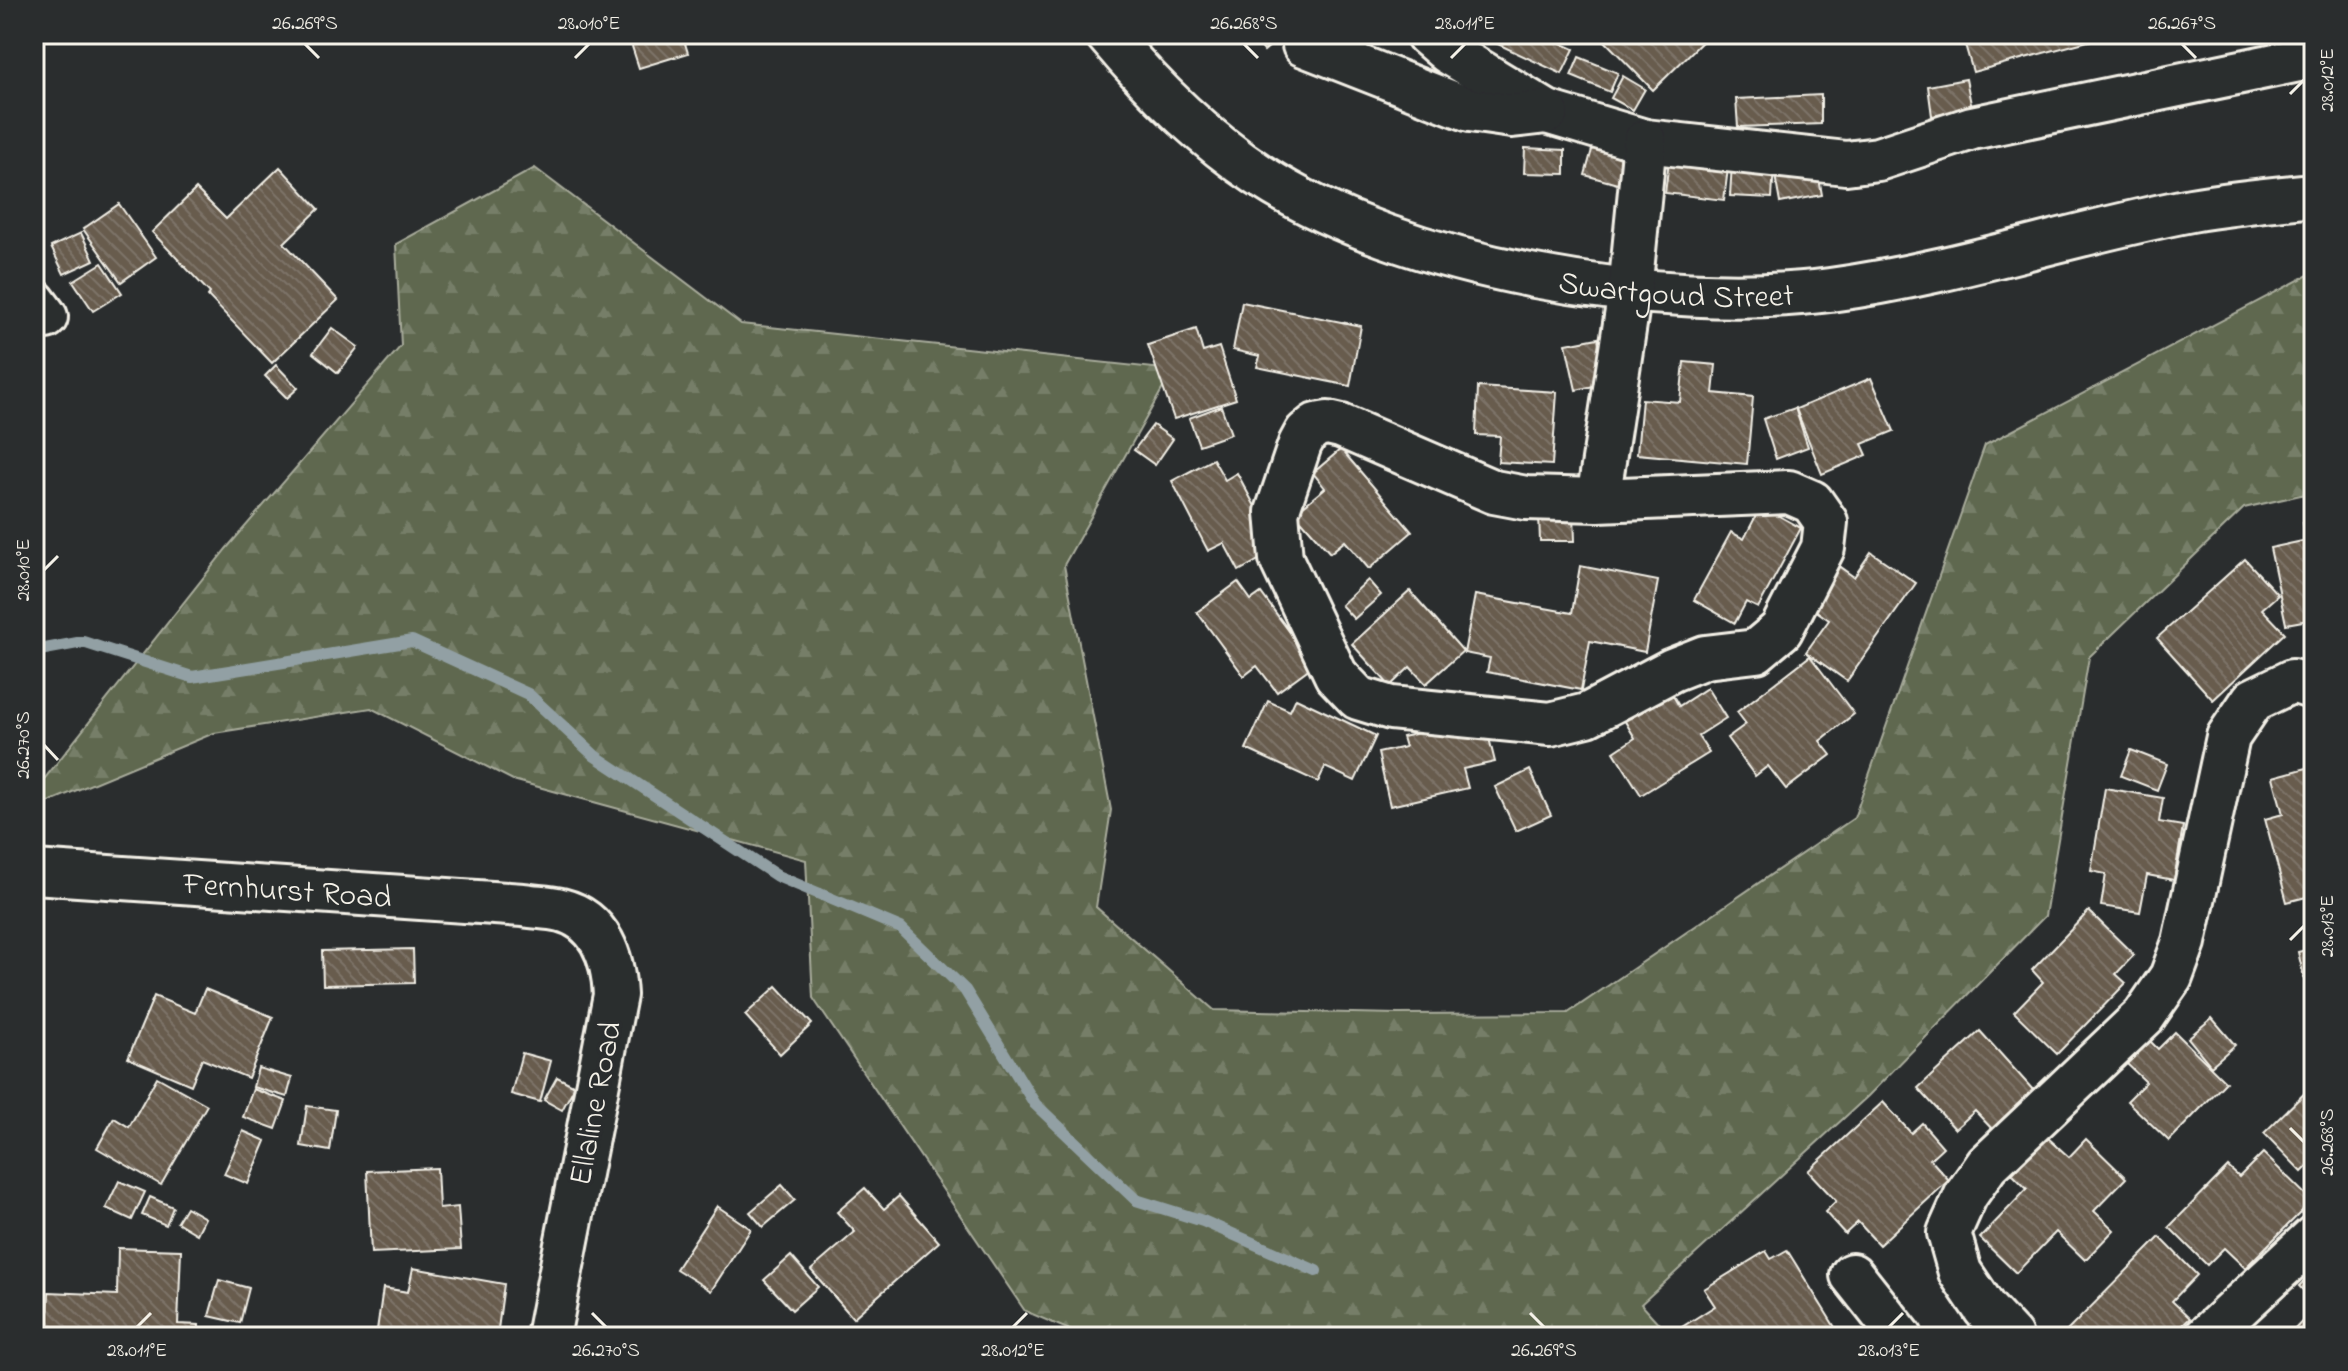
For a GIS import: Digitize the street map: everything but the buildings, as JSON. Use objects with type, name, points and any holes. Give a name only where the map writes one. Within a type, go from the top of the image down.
[{"type":"street","name":"Swartgoud Street","points":[[1107,34],[1143,78],[1198,131],[1260,176],[1326,212],[1406,242],[1484,265],[1630,291],[1758,296],[1829,290],[1904,278],[2191,210],[2314,195]]},
{"type":"street","points":[[1427,34],[1448,52],[1547,112],[1645,141],[1846,163],[1878,159],[1972,128],[2299,60]]},
{"type":"street","points":[[1304,45],[1470,110],[1512,116],[1547,112]]},
{"type":"street","points":[[1598,500],[1630,291],[1645,141]]},
{"type":"street","points":[[1328,423],[1341,426],[1494,492],[1526,498],[1598,500],[1789,492],[1812,502],[1826,522],[1823,548],[1781,630],[1756,651],[1705,657],[1672,670],[1587,715],[1550,724],[1391,708],[1358,698],[1336,675],[1281,559],[1277,512],[1300,444],[1306,433],[1316,425],[1328,423]]},
{"type":"street","points":[[2011,1337],[1985,1309],[1960,1272],[1949,1233],[1966,1195],[1987,1165],[2144,1016],[2171,977],[2184,942],[2228,737],[2253,700],[2292,681],[2314,688]]},
{"type":"street","name":"Fernhurst Road","points":[[35,875],[541,907]]},
{"type":"street","name":"Ellaline Road","points":[[541,907],[575,915],[596,933],[610,958],[615,995],[548,1337]]},
{"type":"street","points":[[2206,1337],[2314,1237]]},
{"type":"street","points":[[1852,1275],[1901,1337]]},
{"type":"green space","points":[[535,168],[741,324],[1173,370],[1064,565],[1111,810],[1096,907],[1214,1010],[1398,1014],[1568,1013],[1854,818],[1985,445],[2314,272],[2314,492],[2244,508],[2089,657],[2045,916],[1868,1096],[1641,1304],[1671,1337],[1086,1337],[1025,1311],[813,998],[806,860],[513,780],[371,708],[214,733],[34,808],[34,792],[226,549],[401,346],[396,244]]},
{"type":"waterway","points":[[34,651],[83,642],[192,677],[412,641],[528,694],[595,756],[777,876],[901,928],[965,990],[1035,1104],[1136,1200],[1203,1221],[1316,1271]]}]
